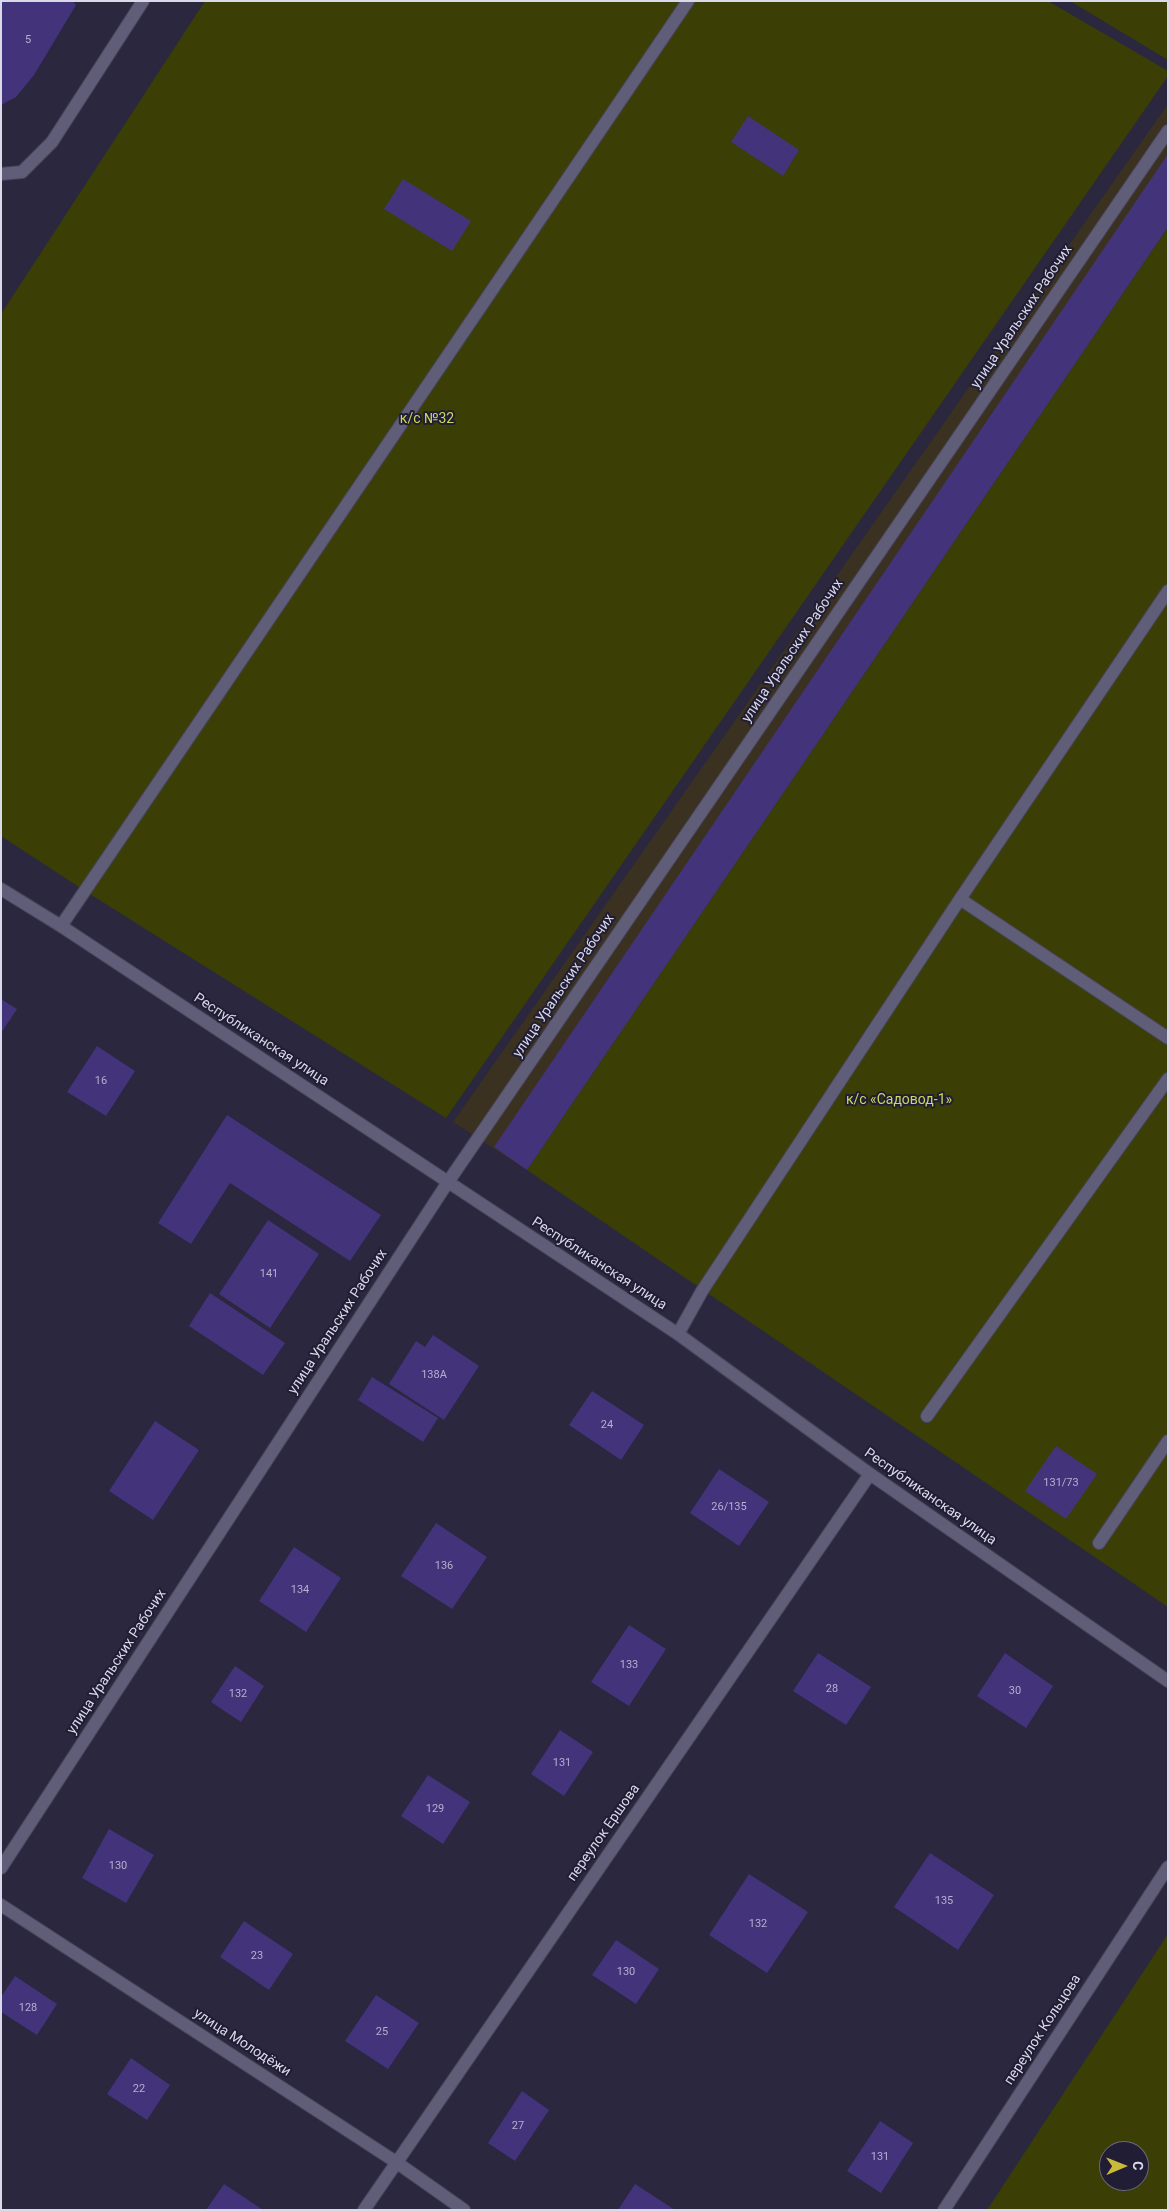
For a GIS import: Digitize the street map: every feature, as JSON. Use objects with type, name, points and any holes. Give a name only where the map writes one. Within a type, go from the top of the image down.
[{"type":"street","points":[[1,174],[22,172],[52,142],[143,1]]},
{"type":"street","points":[[61,926],[688,1]]},
{"type":"street","name":"улица Уральских Рабочих","points":[[1,1868],[448,1182],[1168,131]]},
{"type":"street","points":[[678,1334],[702,1290],[960,899],[1168,591]]},
{"type":"street","name":"Республиканская улица","points":[[1,889],[61,926],[678,1334],[870,1474],[1168,1681]]},
{"type":"street","points":[[960,899],[1168,1038]]},
{"type":"street","points":[[927,1416],[1168,1079]]},
{"type":"street","points":[[1099,1543],[1168,1441]]},
{"type":"street","name":"переулок Ершова","points":[[364,2210],[870,1474]]},
{"type":"street","name":"переулок Кольцова","points":[[944,2210],[1168,1867]]},
{"type":"street","name":"улица Молодёжи","points":[[1,1904],[396,2162],[464,2210]]},
{"type":"shaded area","points":[[1168,104],[1168,227],[527,1170],[453,1122]]},
{"type":"green space","name":"к/с №32","points":[[205,1],[1048,1],[1168,71],[1168,76],[446,1118],[1,836],[1,314]]},
{"type":"green space","points":[[1070,1],[1168,1],[1168,60]]},
{"type":"green space","name":"к/с «Садовод-1»","points":[[1168,227],[1168,1607],[527,1170]]},
{"type":"green space","points":[[1168,1934],[1168,2210],[987,2210]]},
{"type":"building","points":[[1,1],[73,1],[76,5],[34,75],[16,97],[1,105]]},
{"type":"building","points":[[748,116],[799,150],[783,176],[731,142]]},
{"type":"building","points":[[1168,154],[1168,227],[527,1170],[494,1147]]},
{"type":"building","points":[[403,179],[471,221],[452,251],[384,209]]},
{"type":"building","points":[[1,999],[17,1009],[1,1033]]},
{"type":"building","points":[[97,1046],[135,1071],[106,1116],[67,1092]]},
{"type":"building","points":[[227,1115],[381,1215],[350,1261],[230,1183],[191,1244],[158,1223]]},
{"type":"building","points":[[268,1220],[319,1254],[270,1328],[219,1294]]},
{"type":"building","points":[[210,1293],[285,1343],[263,1375],[189,1326]]},
{"type":"building","points":[[433,1335],[479,1366],[444,1420],[389,1384],[416,1341],[425,1347]]},
{"type":"building","points":[[372,1377],[438,1418],[423,1442],[358,1400]]},
{"type":"building","points":[[592,1391],[644,1425],[621,1460],[569,1425]]},
{"type":"building","points":[[155,1421],[199,1450],[153,1520],[109,1491]]},
{"type":"building","points":[[1056,1446],[1097,1474],[1066,1519],[1025,1491]]},
{"type":"building","points":[[719,1469],[769,1502],[739,1546],[690,1513]]},
{"type":"building","points":[[436,1523],[487,1557],[452,1609],[401,1576]]},
{"type":"building","points":[[294,1547],[341,1578],[306,1632],[259,1601]]},
{"type":"building","points":[[629,1625],[666,1649],[629,1706],[591,1682]]},
{"type":"building","points":[[818,1653],[871,1687],[846,1725],[793,1691]]},
{"type":"building","points":[[1005,1653],[1053,1686],[1026,1728],[977,1696]]},
{"type":"building","points":[[235,1666],[264,1686],[241,1722],[211,1702]]},
{"type":"building","points":[[560,1730],[593,1752],[564,1796],[531,1774]]},
{"type":"building","points":[[428,1775],[470,1802],[443,1844],[401,1816]]},
{"type":"building","points":[[109,1829],[154,1855],[126,1903],[82,1878]]},
{"type":"building","points":[[930,1853],[994,1895],[958,1950],[894,1907]]},
{"type":"building","points":[[749,1874],[808,1912],[767,1973],[709,1935]]},
{"type":"building","points":[[244,1921],[293,1954],[269,1990],[220,1957]]},
{"type":"building","points":[[616,1940],[659,1969],[636,2004],[592,1975]]},
{"type":"building","points":[[15,1976],[57,2004],[37,2035],[1,2012],[1,1997]]},
{"type":"building","points":[[376,1995],[419,2023],[388,2069],[345,2041]]},
{"type":"building","points":[[131,2058],[170,2085],[147,2120],[107,2094]]},
{"type":"building","points":[[522,2091],[549,2110],[515,2161],[488,2143]]},
{"type":"building","points":[[880,2121],[913,2143],[881,2193],[847,2171]]},
{"type":"building","points":[[224,2184],[263,2210],[206,2210]]},
{"type":"building","points":[[635,2184],[675,2210],[618,2210]]}]
